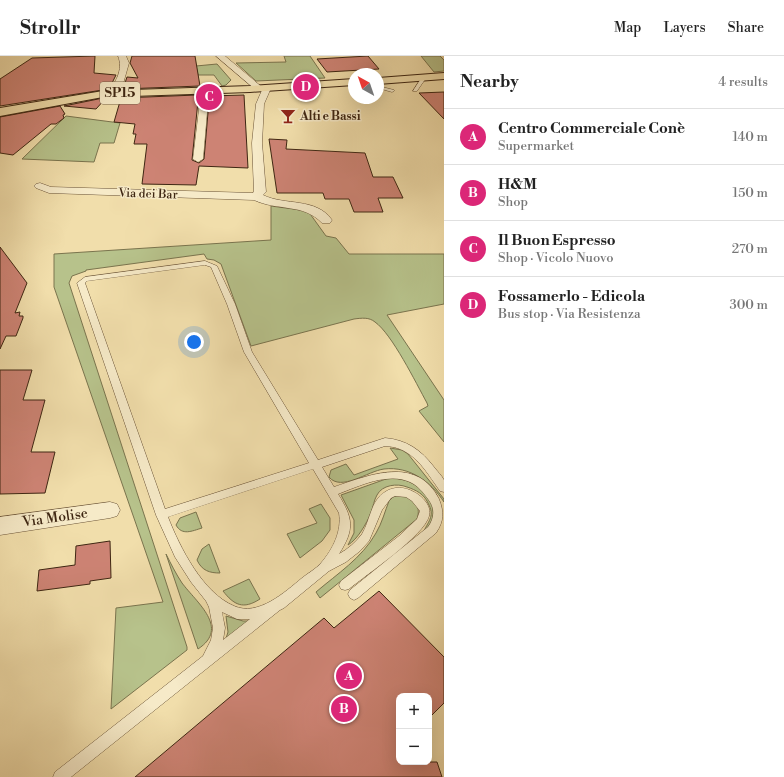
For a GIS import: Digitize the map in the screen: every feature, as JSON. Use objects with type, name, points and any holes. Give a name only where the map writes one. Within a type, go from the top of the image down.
[{"type":"main road","points":[[384,80],[444,76]]},
{"type":"main road","name":"SP15","points":[[0,112],[63,100],[111,94],[202,91],[348,82]]},
{"type":"street","points":[[111,94],[118,86],[126,63],[122,56]]},
{"type":"street","points":[[220,56],[239,72],[254,88],[260,104],[257,143],[260,192],[256,196]]},
{"type":"street","points":[[239,72],[254,88],[260,104]]},
{"type":"street","points":[[198,159],[204,101],[202,91]]},
{"type":"street","name":"Via dei Bar","points":[[40,186],[48,190],[247,197],[256,196],[272,204],[311,208],[319,212],[326,220]]},
{"type":"street","name":"Via Molise","points":[[0,526],[110,510]]},
{"type":"lane","points":[[415,90],[424,78]]},
{"type":"lane","points":[[384,89],[392,91]]},
{"type":"lane","points":[[280,604],[260,612],[249,614],[230,611],[211,598],[192,575],[178,553],[161,515],[80,283],[85,279],[205,263],[214,266],[231,304],[248,352],[344,512],[346,527],[339,545],[326,567]]},
{"type":"lane","points":[[161,515],[385,442],[394,442],[408,447],[416,453],[444,488]]},
{"type":"lane","points":[[331,492],[375,477],[394,474],[405,476],[421,484],[432,496],[437,505],[439,514],[437,523],[432,530],[354,594]]},
{"type":"lane","points":[[60,777],[326,567],[350,554],[358,546],[372,525],[381,501],[385,496],[391,492],[397,491],[407,492],[415,497],[425,510],[424,516],[420,522],[403,538],[345,584]]},
{"type":"lane","points":[[206,662],[218,642],[221,629],[219,617],[211,598]]},
{"type":"green space","points":[[284,56],[310,56],[325,78],[256,81],[236,63],[286,62]]},
{"type":"green space","points":[[421,56],[440,56],[444,60],[444,71],[434,72]]},
{"type":"green space","points":[[217,64],[231,80],[226,85],[222,86],[214,75],[198,75],[196,66]]},
{"type":"green space","points":[[66,116],[120,123],[114,143],[100,143],[94,162],[22,159]]},
{"type":"green space","points":[[271,206],[308,211],[326,236],[336,238],[349,254],[444,254],[444,304],[387,315],[444,400],[444,442],[419,411],[428,406],[427,403],[396,348],[382,328],[370,319],[354,319],[251,346],[221,264],[214,260],[207,259],[204,254],[86,270],[72,276],[69,283],[187,647],[187,650],[111,709],[116,608],[163,602],[54,287],[54,254],[271,240]]},
{"type":"green space","points":[[390,448],[402,450],[408,454],[444,499],[444,502],[426,482],[403,470],[384,469],[347,482],[334,481],[329,477],[331,470],[346,464],[354,475],[398,459]]},
{"type":"green space","points":[[395,478],[410,482],[417,486],[428,497],[432,504],[433,511],[433,518],[430,525],[424,531],[430,518],[431,511],[422,495],[403,486],[394,485],[386,487],[379,492],[364,526],[355,539],[348,545],[354,533],[354,520],[341,495],[386,479]]},
{"type":"green space","points":[[398,495],[408,497],[415,502],[418,509],[417,519],[320,598],[316,592],[349,565],[364,550],[378,529],[389,501]]},
{"type":"green space","points":[[321,504],[330,518],[330,530],[322,541],[300,558],[287,534],[317,523],[309,509]]},
{"type":"green space","points":[[196,512],[202,528],[188,532],[181,531],[176,525],[180,518]]},
{"type":"green space","points":[[209,544],[220,573],[207,571],[201,567],[197,560],[202,549]]},
{"type":"green space","points":[[166,554],[180,580],[202,607],[211,624],[211,633],[207,641],[198,649]]},
{"type":"green space","points":[[249,579],[260,599],[254,602],[244,605],[235,603],[223,591]]},
{"type":"green space","points":[[226,616],[243,621],[254,621],[224,645],[228,632]]},
{"type":"building","points":[[95,56],[94,73],[116,75],[109,89],[0,106],[0,79],[32,58]]},
{"type":"building","points":[[132,56],[195,56],[200,86],[123,89],[127,77],[138,78],[130,63]]},
{"type":"building","points":[[368,56],[378,68],[348,68],[348,71],[327,72],[317,59]]},
{"type":"building","points":[[444,92],[444,119],[419,93]]},
{"type":"building","points":[[197,95],[198,101],[192,160],[199,163],[204,159],[209,101],[208,96],[244,95],[248,168],[199,166],[196,185],[142,184],[147,144],[134,144],[136,134],[133,134],[135,124],[114,122],[121,98]]},
{"type":"building","points":[[103,98],[106,98],[96,109],[64,106]]},
{"type":"building","points":[[60,106],[65,114],[63,115],[64,118],[56,124],[51,124],[13,155],[0,153],[0,117]]},
{"type":"building","points":[[269,139],[287,140],[286,149],[365,153],[373,177],[393,177],[403,198],[378,198],[383,212],[354,212],[349,199],[325,199],[323,193],[277,193]]},
{"type":"building","points":[[0,247],[27,283],[15,313],[20,312],[19,316],[23,316],[16,336],[6,336],[0,349]]},
{"type":"building","points":[[0,370],[32,370],[23,400],[45,400],[31,452],[55,452],[45,493],[0,494]]},
{"type":"building","points":[[110,541],[111,578],[90,581],[90,584],[37,591],[39,570],[75,565],[76,546]]},
{"type":"building","points":[[379,591],[444,657],[444,703],[432,715],[432,693],[396,693],[396,765],[432,765],[432,762],[437,762],[442,777],[135,777],[324,618],[334,628]]},
{"type":"place","name":"Fossamerlo - Edicola","points":[[306,87]]},
{"type":"place","name":"Il Buon Espresso","points":[[209,97]]},
{"type":"place","name":"Alti e Bassi","points":[[288,116]]},
{"type":"place","name":"Centro Commerciale Conè","points":[[349,676]]},
{"type":"place","name":"H&M","points":[[344,709]]}]
